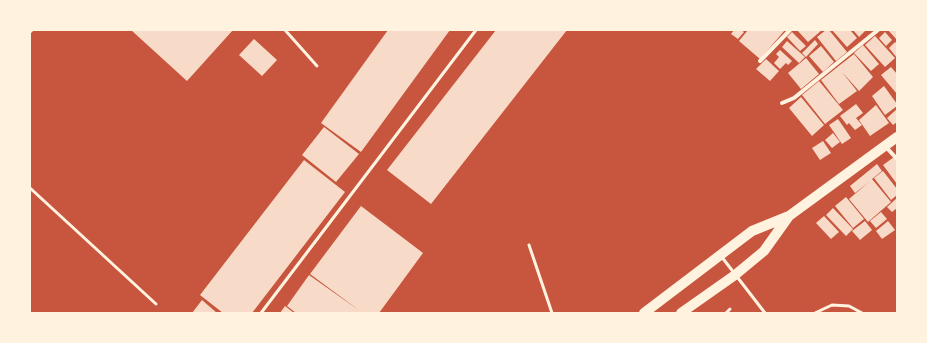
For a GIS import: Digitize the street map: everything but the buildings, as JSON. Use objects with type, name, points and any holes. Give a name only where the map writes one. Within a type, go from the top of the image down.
[{"type":"highway","points":[[644,313],[752,231],[789,216],[897,137]]},
{"type":"highway","points":[[681,313],[735,275],[764,251],[789,216]]},
{"type":"street","points":[[760,61],[790,30]]},
{"type":"street","points":[[782,103],[794,98],[878,30]]},
{"type":"street","points":[[885,146],[897,159]]},
{"type":"lane","points":[[285,30],[317,66]]},
{"type":"lane","points":[[261,313],[476,30]]},
{"type":"lane","points":[[30,188],[156,304]]},
{"type":"lane","points":[[529,245],[552,313]]},
{"type":"lane","points":[[720,255],[765,313]]},
{"type":"lane","points":[[815,313],[832,305],[849,306],[862,313]]},
{"type":"lane","points":[[726,313],[730,310]]}]
